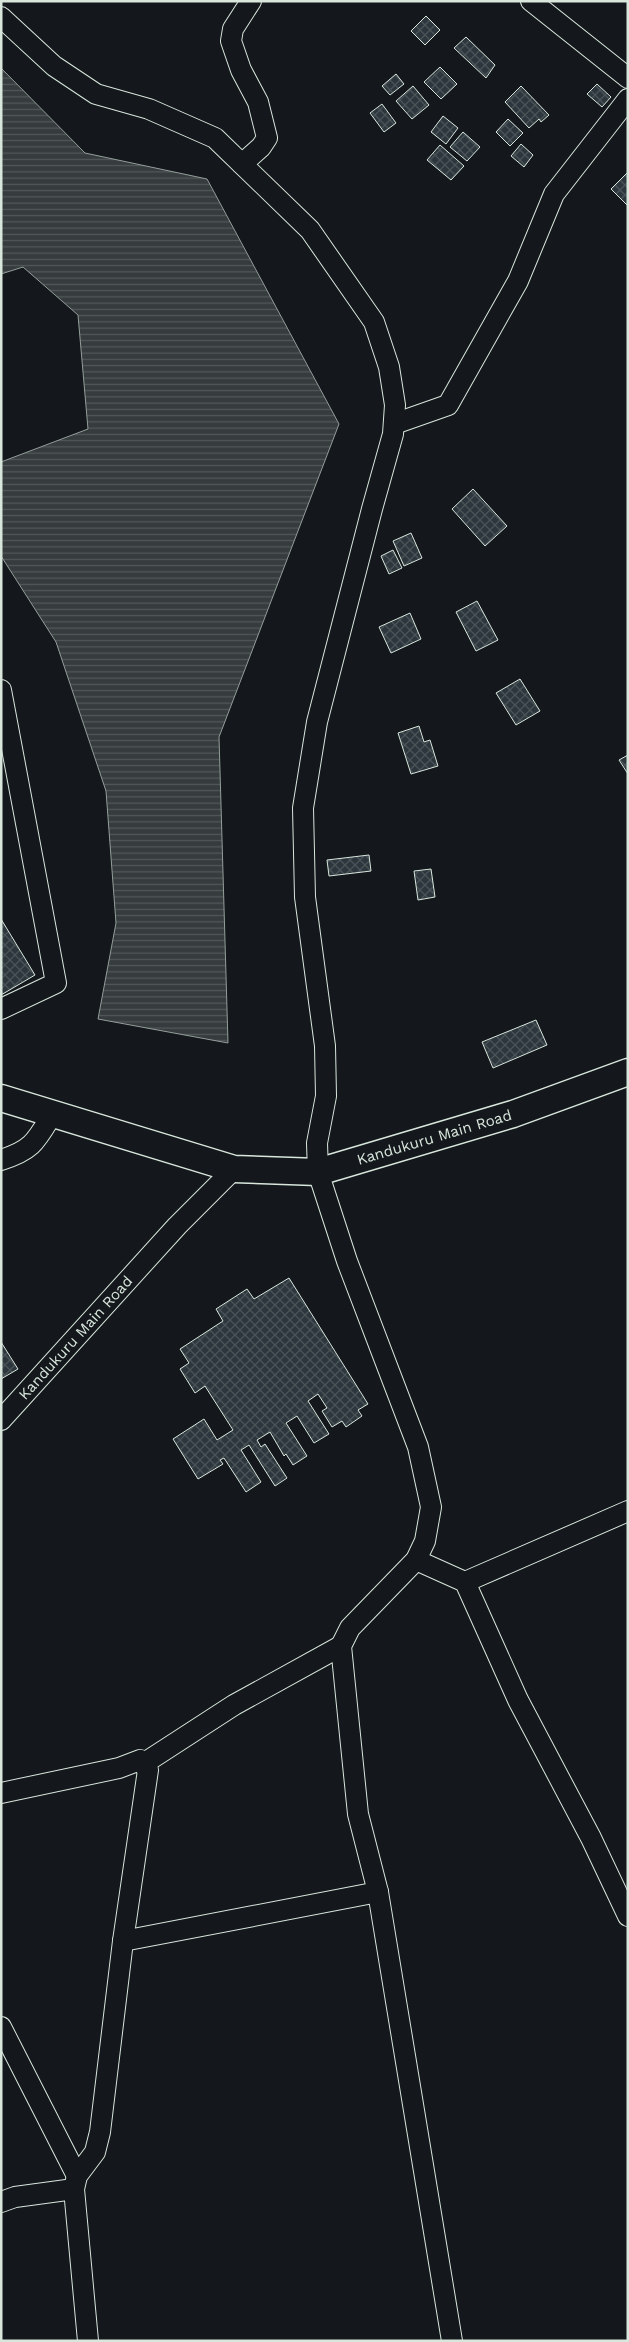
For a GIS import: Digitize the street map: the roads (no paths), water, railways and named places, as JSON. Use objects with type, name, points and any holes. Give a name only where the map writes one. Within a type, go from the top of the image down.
[{"type":"main road","name":"Kandukuru Main Road","points":[[1,1098],[234,1169],[318,1172],[513,1114],[628,1072]]},
{"type":"street","points":[[242,164],[261,147],[267,138],[258,102],[241,70],[231,41],[233,29],[251,1]]},
{"type":"street","points":[[530,1],[628,78]]},
{"type":"street","points":[[1,17],[54,66],[96,94],[149,109],[215,138],[310,230],[374,322],[389,366],[395,405],[393,434],[317,722],[303,808],[305,897],[325,1046],[326,1096],[317,1143],[318,1172],[347,1261],[418,1446],[431,1507],[426,1541],[416,1560],[350,1628],[341,1646],[358,1814],[378,1892],[452,2341]]},
{"type":"street","points":[[394,424],[448,405],[518,281],[554,194],[628,99]]},
{"type":"street","points":[[1,690],[56,982],[1,1009]]},
{"type":"street","points":[[1,1160],[22,1154],[37,1140],[53,1114]]},
{"type":"street","name":"Kandukuru Main Road","points":[[1,1420],[177,1226],[234,1169]]},
{"type":"street","points":[[465,1582],[628,1512]]},
{"type":"street","points":[[416,1560],[465,1582],[518,1700],[591,1838],[628,1916]]},
{"type":"street","points":[[143,1764],[234,1705],[341,1646]]},
{"type":"street","points":[[1,1793],[119,1768],[140,1760],[148,1770],[123,1941],[100,2132],[95,2152],[76,2183],[1,2202]]},
{"type":"street","points":[[123,1941],[378,1892]]},
{"type":"street","points":[[1,2027],[76,2183],[88,2341]]}]
